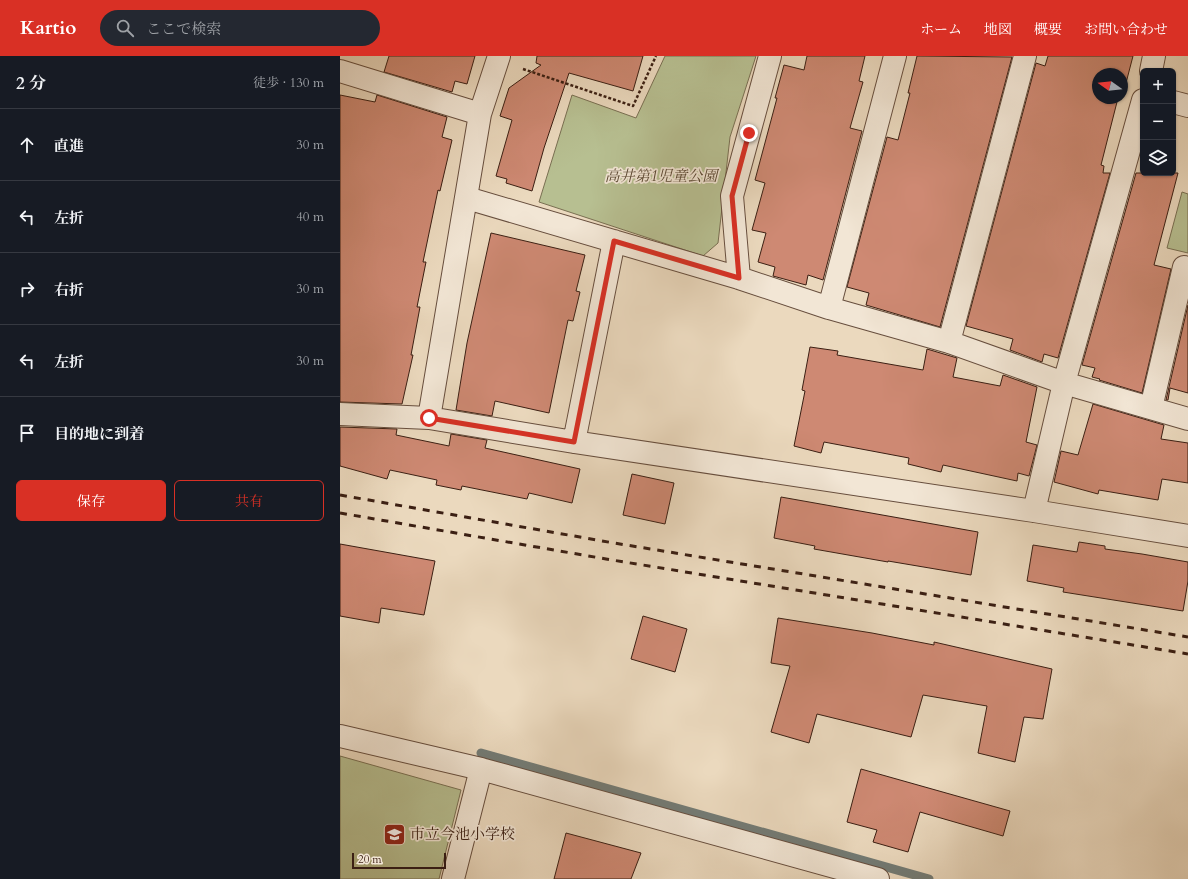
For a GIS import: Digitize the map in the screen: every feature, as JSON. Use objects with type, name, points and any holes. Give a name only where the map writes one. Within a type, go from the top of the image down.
[{"type":"street","points":[[739,278],[732,196],[770,56]]},
{"type":"street","points":[[829,308],[895,56]]},
{"type":"street","points":[[949,342],[1025,56]]},
{"type":"street","points":[[1151,68],[1154,56]]},
{"type":"street","points":[[429,418],[480,114],[498,58]]},
{"type":"street","points":[[340,71],[480,114]]},
{"type":"street","points":[[1176,103],[1188,106]]},
{"type":"street","points":[[1034,511],[1064,383],[1142,104]]},
{"type":"street","points":[[467,198],[739,278],[829,308],[949,342],[1064,383],[1188,419]]},
{"type":"street","points":[[574,442],[614,241]]},
{"type":"street","points":[[1151,408],[1184,267],[1188,268]]},
{"type":"street","points":[[340,414],[429,418],[574,442],[1034,511],[1188,536]]},
{"type":"street","points":[[340,736],[481,769],[878,879]]},
{"type":"street","points":[[453,879],[481,769]]},
{"type":"path","points":[[498,58],[633,106],[656,56]]},
{"type":"green space","name":"高井第1児童公園","points":[[665,56],[756,56],[730,137],[718,243],[703,256],[539,202],[572,95],[636,118]]},
{"type":"green space","points":[[1182,192],[1188,194],[1188,253],[1167,248]]},
{"type":"green space","name":"市立今池小学校","points":[[340,756],[461,790],[439,879],[340,879]]},
{"type":"building","points":[[389,56],[475,56],[467,84],[455,81],[452,92],[384,72]]},
{"type":"building","points":[[537,56],[643,56],[633,91],[569,73],[544,148],[532,191],[506,183],[507,179],[496,176],[512,120],[500,116],[509,88],[541,65],[536,63]]},
{"type":"building","points":[[807,56],[865,56],[859,81],[863,82],[850,128],[862,131],[823,280],[808,275],[806,285],[773,276],[775,267],[758,262],[766,233],[752,230],[765,183],[755,180],[777,98],[775,98],[784,65],[804,70]]},
{"type":"building","points":[[917,56],[1012,57],[940,327],[866,305],[869,293],[847,287],[887,137],[898,140],[910,93],[908,93]]},
{"type":"building","points":[[1048,56],[1133,56],[1128,75],[1128,68],[1092,68],[1092,104],[1116,104],[1101,165],[1104,166],[1103,173],[1110,173],[1058,358],[1044,354],[1042,362],[1010,350],[1013,339],[966,326],[1036,63],[1045,66]]},
{"type":"building","points":[[340,95],[375,102],[377,95],[447,117],[442,137],[452,140],[440,191],[438,190],[423,262],[426,262],[417,307],[420,307],[411,355],[413,355],[402,404],[340,402]]},
{"type":"building","points":[[1136,173],[1140,173],[1140,176],[1176,176],[1176,173],[1178,173],[1154,265],[1171,269],[1142,393],[1092,377],[1095,368],[1082,365]]},
{"type":"building","points":[[491,233],[585,255],[576,291],[580,292],[573,321],[568,320],[549,413],[495,401],[492,416],[456,410],[467,343]]},
{"type":"building","points":[[1188,305],[1188,393],[1170,388],[1168,400],[1166,400]]},
{"type":"building","points":[[810,347],[838,351],[837,355],[923,370],[927,349],[957,358],[953,377],[1000,386],[1003,375],[1037,387],[1026,442],[1037,445],[1029,476],[1018,473],[1017,481],[943,465],[941,472],[908,464],[909,458],[824,442],[821,453],[794,446],[805,391],[802,390]]},
{"type":"building","points":[[1093,404],[1164,425],[1161,439],[1188,443],[1188,483],[1162,479],[1158,500],[1099,490],[1098,494],[1054,482],[1061,451],[1078,455]]},
{"type":"building","points":[[340,427],[397,429],[396,435],[449,446],[451,434],[487,440],[485,448],[580,469],[572,503],[529,493],[527,499],[462,486],[461,490],[436,485],[437,480],[390,470],[387,479],[340,466]]},
{"type":"building","points":[[632,474],[674,483],[665,524],[623,515]]},
{"type":"building","points":[[781,497],[978,532],[971,575],[814,549],[815,546],[774,538]]},
{"type":"building","points":[[1079,542],[1105,546],[1105,549],[1188,562],[1188,581],[1183,611],[1063,592],[1064,588],[1027,581],[1033,545],[1077,552]]},
{"type":"building","points":[[340,544],[435,561],[424,615],[381,608],[379,623],[340,616]]},
{"type":"building","points":[[643,616],[687,629],[675,672],[631,659]]},
{"type":"building","points":[[778,618],[872,633],[934,645],[934,642],[1052,669],[1043,719],[1024,717],[1015,762],[978,753],[987,706],[923,695],[911,737],[817,714],[809,743],[771,732],[790,666],[771,663]]},
{"type":"building","points":[[861,769],[1010,811],[1003,836],[920,812],[908,852],[873,842],[877,830],[847,822]]},
{"type":"building","points":[[566,833],[641,853],[631,879],[554,879]]},
{"type":"waterway","points":[[481,753],[929,879]]},
{"type":"railway","points":[[340,495],[614,543],[1188,637]]},
{"type":"railway","points":[[340,513],[606,559],[1188,654]]},
{"type":"place","name":"市立今池小学校","points":[[395,834]]},
{"type":"route","points":[[429,418],[574,442],[614,241],[739,278],[732,196],[749,133]]}]
